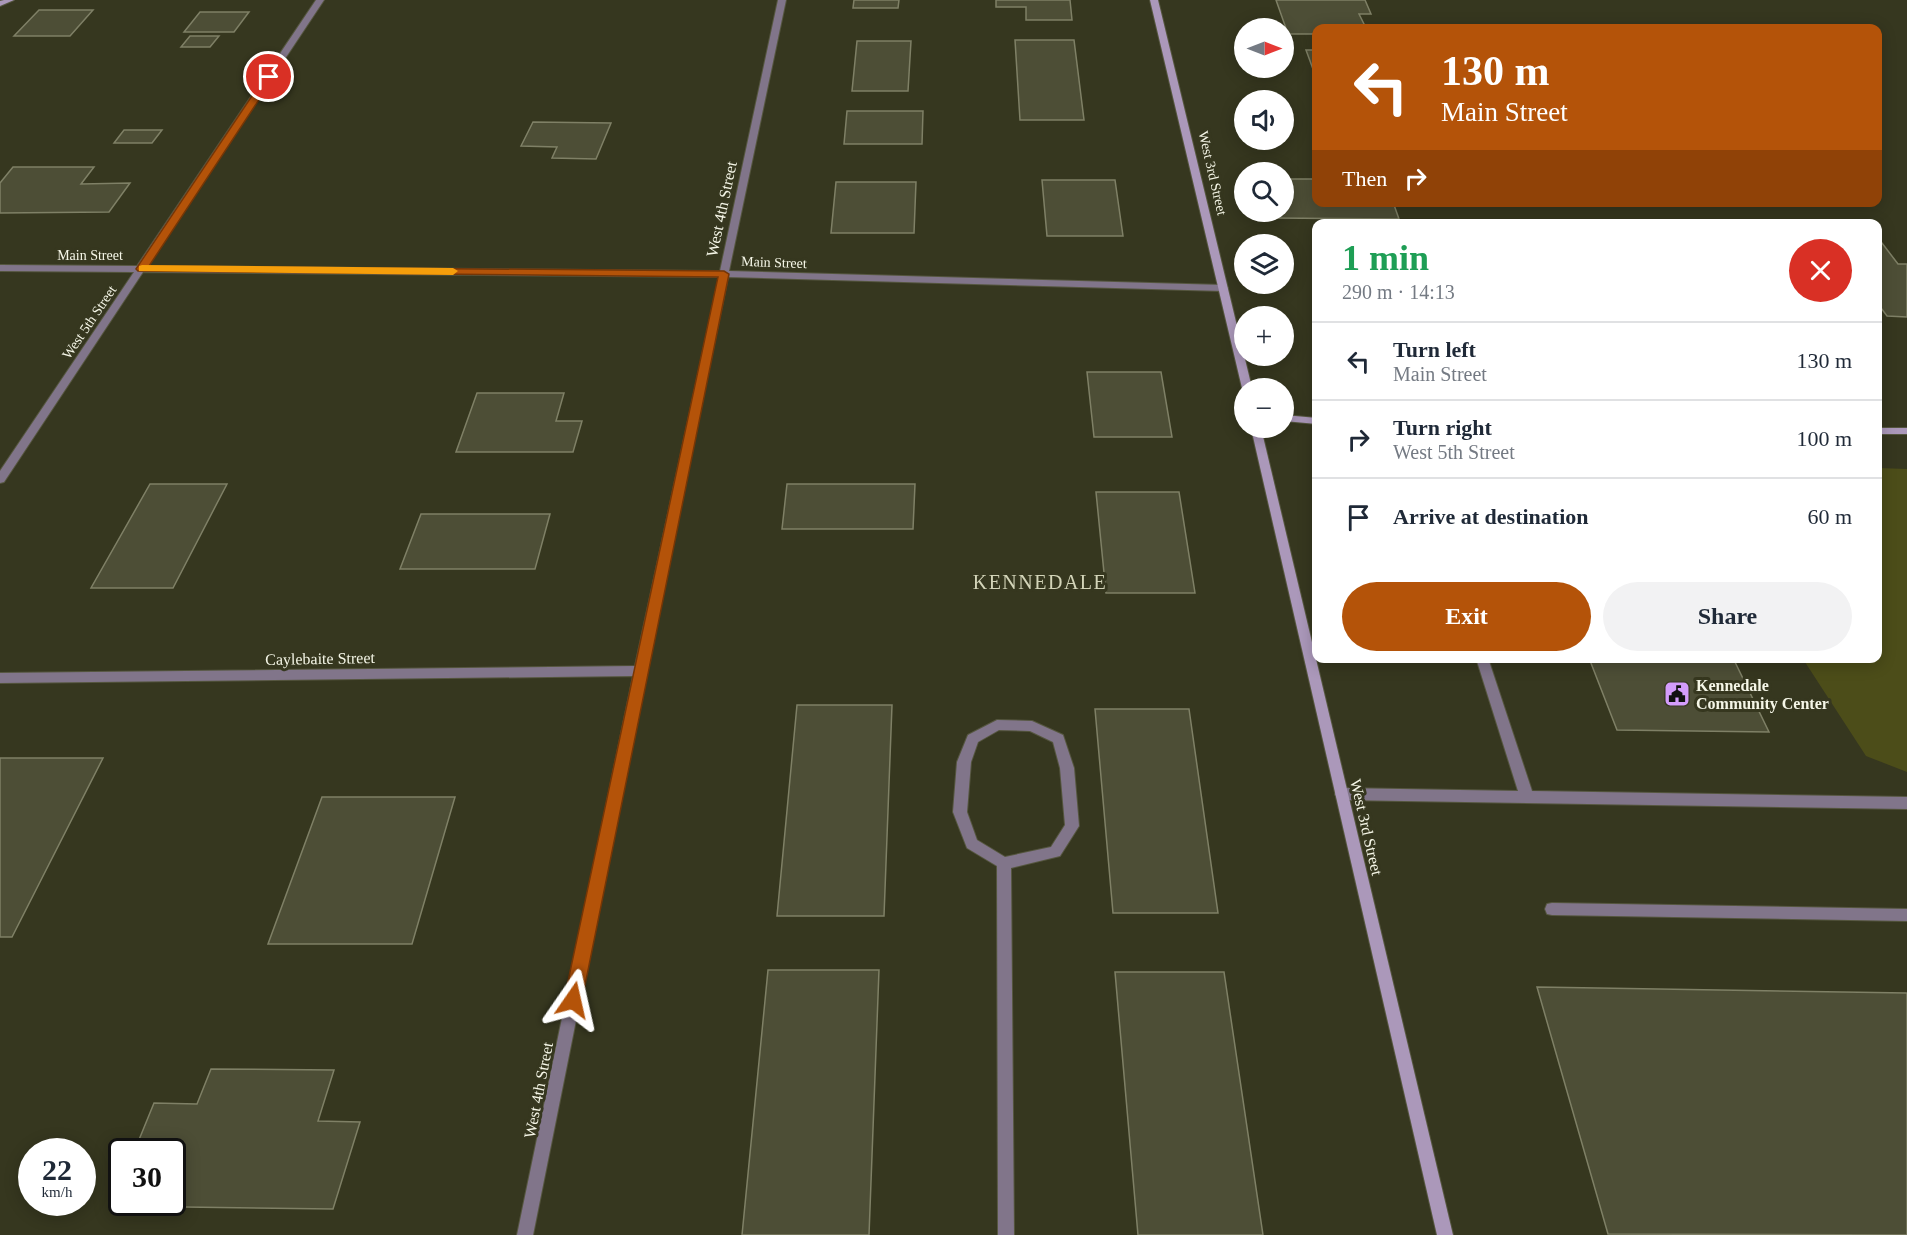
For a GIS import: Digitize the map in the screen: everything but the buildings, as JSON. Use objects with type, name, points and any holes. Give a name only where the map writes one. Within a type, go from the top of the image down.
[{"type":"street","points":[[0,4],[10,0]]},
{"type":"street","name":"West 5th Street","points":[[0,480],[320,0]]},
{"type":"street","name":"West 4th Street","points":[[525,1235],[640,671],[782,0]]},
{"type":"street","name":"West 3rd Street","points":[[1155,0],[1245,378]]},
{"type":"street","name":"Main Street","points":[[0,268],[724,274],[1223,288]]},
{"type":"street","points":[[1294,419],[1312,421]]},
{"type":"street","points":[[1882,431],[1907,431]]},
{"type":"street","name":"West 3rd Street","points":[[1258,438],[1445,1235]]},
{"type":"street","points":[[1484,663],[1527,797]]},
{"type":"street","name":"Caylebaite Street","points":[[0,678],[640,671]]},
{"type":"street","points":[[997,725],[1032,726],[1058,739],[1067,768],[1072,826],[1056,852],[1004,864],[972,844],[960,812],[964,762],[973,739],[997,725]]},
{"type":"street","points":[[1342,794],[1907,803]]},
{"type":"street","points":[[1004,864],[1006,1235]]},
{"type":"street","points":[[1552,909],[1907,915]]},
{"type":"shaded area","points":[[1882,468],[1907,469],[1907,772],[1866,756],[1806,663],[1882,663]]},
{"type":"slow traffic","points":[[142,269],[453,271]]},
{"type":"place","name":"Kennedale Community Center","points":[[1677,694]]},
{"type":"district","name":"KENNEDALE","points":[[1040,582]]},
{"type":"route","points":[[269,77],[142,269],[724,274],[573,1000]]}]
